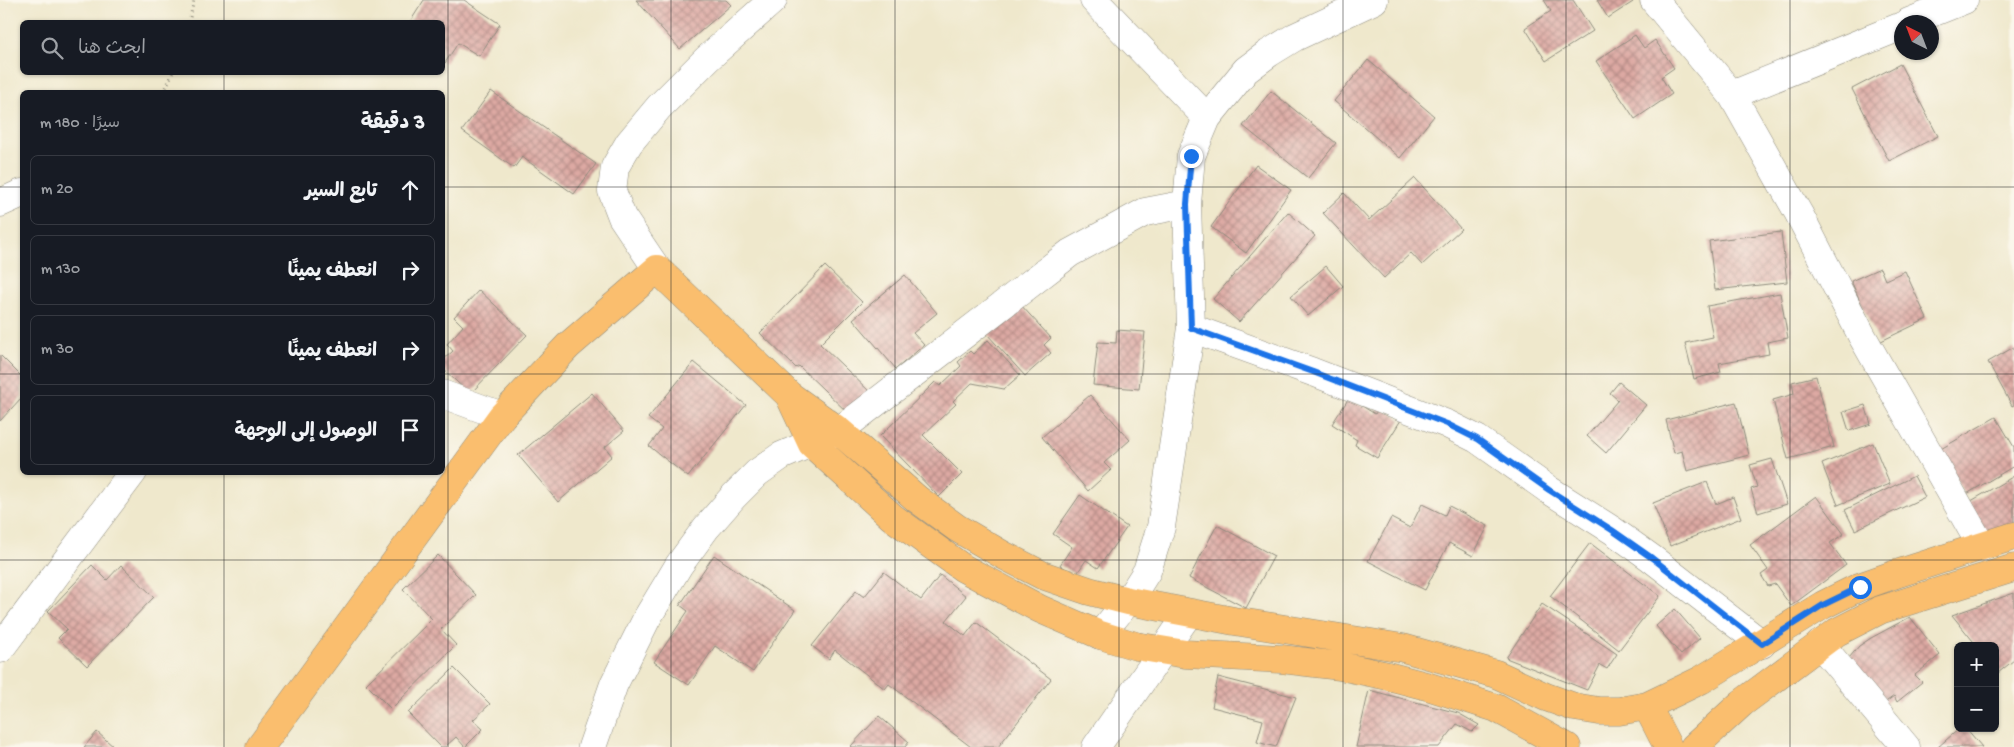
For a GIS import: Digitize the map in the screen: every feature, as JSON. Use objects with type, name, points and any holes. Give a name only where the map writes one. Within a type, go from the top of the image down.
[{"type":"main road","points":[[260,747],[502,416],[568,346],[657,269],[790,394],[838,431],[917,499],[956,528],[1002,555],[1042,575],[1089,592],[1128,601],[1189,613],[1404,648],[1496,674],[1546,697],[1574,706],[1619,711],[1647,706],[1701,680],[1823,605],[1860,587],[2014,536]]},
{"type":"main road","points":[[790,394],[812,444],[892,517],[964,568],[1040,609],[1100,635],[1136,646],[1185,654],[1281,659],[1340,666],[1388,676],[1496,708],[1567,747]]},
{"type":"main road","points":[[1694,747],[1742,703],[1837,632],[1880,610],[2014,568]]},
{"type":"main road","points":[[1647,706],[1668,747]]},
{"type":"street","points":[[657,269],[622,217],[612,191],[614,167],[629,143],[658,107],[707,59],[773,0]]},
{"type":"street","points":[[1094,0],[1206,118]]},
{"type":"street","points":[[1100,635],[1128,601],[1147,571],[1162,527],[1191,328],[1187,204],[1191,156],[1206,118],[1246,70],[1269,53],[1295,37],[1374,0]]},
{"type":"street","points":[[1654,0],[1732,95],[1799,214],[1862,336],[1982,547]]},
{"type":"street","points":[[1926,15],[1964,0]]},
{"type":"street","points":[[1732,95],[1894,29]]},
{"type":"street","points":[[0,203],[20,194]]},
{"type":"street","points":[[592,747],[614,684],[647,618],[679,565],[706,528],[757,473],[781,456],[838,431],[1070,253],[1146,212],[1187,204]]},
{"type":"street","points":[[1191,328],[1313,372],[1447,424],[1477,439],[1549,490],[1652,558],[1762,644]]},
{"type":"street","points":[[445,395],[502,416]]},
{"type":"street","points":[[0,649],[131,475]]},
{"type":"street","points":[[1096,747],[1189,613]]},
{"type":"street","points":[[1820,644],[1906,747]]},
{"type":"path","points":[[189,20],[194,0]]},
{"type":"path","points":[[165,90],[172,75]]},
{"type":"building","points":[[424,0],[464,0],[500,24],[479,56],[458,43],[445,63],[445,20],[411,20]]},
{"type":"building","points":[[636,0],[726,0],[731,5],[680,49]]},
{"type":"building","points":[[1544,0],[1573,0],[1593,31],[1546,61],[1525,28],[1551,11]]},
{"type":"building","points":[[1597,0],[1632,0],[1633,2],[1608,18]]},
{"type":"building","points":[[1635,35],[1644,48],[1655,40],[1674,68],[1661,77],[1672,94],[1635,119],[1596,61]]},
{"type":"building","points":[[1368,60],[1434,116],[1400,158],[1334,101]]},
{"type":"building","points":[[1900,64],[1938,136],[1889,161],[1852,89]]},
{"type":"building","points":[[491,91],[596,164],[574,194],[522,157],[514,168],[462,131]]},
{"type":"building","points":[[1271,91],[1336,143],[1308,178],[1243,126]]},
{"type":"building","points":[[1256,165],[1291,190],[1246,253],[1211,227]]},
{"type":"building","points":[[1415,178],[1461,229],[1422,265],[1411,253],[1384,278],[1323,213],[1344,193],[1369,220]]},
{"type":"building","points":[[1288,212],[1315,236],[1239,322],[1213,299]]},
{"type":"building","points":[[1781,232],[1787,282],[1715,290],[1709,241]]},
{"type":"building","points":[[825,266],[862,302],[820,344],[870,392],[849,414],[799,366],[796,368],[760,333]]},
{"type":"building","points":[[1326,266],[1343,286],[1308,316],[1291,296]]},
{"type":"building","points":[[1880,268],[1885,280],[1905,271],[1927,319],[1879,342],[1851,281]]},
{"type":"building","points":[[905,275],[937,313],[913,333],[924,345],[896,369],[853,319]]},
{"type":"building","points":[[479,290],[527,335],[470,394],[445,371],[445,358],[453,351],[447,344],[463,326],[454,317]]},
{"type":"building","points":[[1780,293],[1788,338],[1767,342],[1769,354],[1719,363],[1721,372],[1694,379],[1685,343],[1713,337],[1707,306]]},
{"type":"building","points":[[1020,304],[1051,338],[1044,345],[1051,353],[1025,376],[987,334]]},
{"type":"building","points":[[1117,330],[1145,332],[1139,389],[1093,385],[1098,342],[1116,343]]},
{"type":"building","points":[[988,340],[1020,375],[1004,389],[972,383],[953,401],[956,404],[923,435],[962,474],[939,497],[880,436],[935,382],[940,386],[961,366],[958,362],[970,351],[973,354]]},
{"type":"building","points":[[2014,347],[2014,405],[2012,406],[1988,362]]},
{"type":"building","points":[[0,355],[20,375],[20,399],[0,421]]},
{"type":"building","points":[[694,362],[746,405],[688,477],[649,446],[662,429],[648,418]]},
{"type":"building","points":[[1816,376],[1834,447],[1788,459],[1773,400],[1794,394],[1792,382]]},
{"type":"building","points":[[1619,382],[1646,405],[1606,453],[1587,436],[1618,400],[1610,393]]},
{"type":"building","points":[[592,393],[624,431],[605,447],[612,456],[558,502],[518,455]]},
{"type":"building","points":[[1090,395],[1130,440],[1104,463],[1111,470],[1088,491],[1042,437]]},
{"type":"building","points":[[1349,398],[1375,414],[1380,406],[1401,420],[1377,458],[1355,445],[1357,440],[1332,424]]},
{"type":"building","points":[[1736,402],[1749,455],[1687,471],[1682,451],[1674,453],[1666,420]]},
{"type":"building","points":[[1865,405],[1871,424],[1849,431],[1843,412]]},
{"type":"building","points":[[1996,417],[2014,447],[2014,466],[1965,495],[1939,450]]},
{"type":"building","points":[[1873,443],[1890,484],[1838,505],[1822,464]]},
{"type":"building","points":[[1772,459],[1787,504],[1758,513],[1751,489],[1757,487],[1750,465]]},
{"type":"building","points":[[1914,476],[1925,497],[1855,530],[1845,510]]},
{"type":"building","points":[[2014,476],[2014,526],[1985,537],[1966,504]]},
{"type":"building","points":[[1707,482],[1716,504],[1733,497],[1741,518],[1670,546],[1653,503]]},
{"type":"building","points":[[1080,495],[1127,527],[1098,568],[1086,560],[1076,575],[1060,565],[1072,547],[1053,534]]},
{"type":"building","points":[[1816,496],[1844,534],[1830,543],[1846,565],[1791,606],[1775,584],[1768,586],[1761,575],[1768,570],[1750,545]]},
{"type":"building","points":[[1422,504],[1445,515],[1449,506],[1488,526],[1473,556],[1449,543],[1425,590],[1368,561],[1391,518],[1410,528]]},
{"type":"building","points":[[1217,525],[1274,556],[1246,608],[1189,578]]},
{"type":"building","points":[[1590,543],[1660,596],[1619,650],[1550,596]]},
{"type":"building","points":[[438,555],[476,595],[441,629],[456,645],[391,709],[366,684],[432,619],[403,589]]},
{"type":"building","points":[[714,555],[795,610],[753,672],[715,646],[689,685],[654,662],[688,611],[680,605]]},
{"type":"building","points":[[92,565],[107,580],[121,565],[154,597],[87,666],[58,638],[67,629],[48,611]]},
{"type":"building","points":[[884,572],[921,600],[940,575],[966,596],[946,621],[965,636],[976,622],[1051,679],[998,747],[971,747],[889,684],[885,689],[835,650],[829,659],[812,646],[856,591],[864,597]]},
{"type":"building","points":[[2014,593],[2014,660],[1999,672],[1999,642],[1974,642],[1952,615]]},
{"type":"building","points":[[1542,604],[1617,654],[1607,669],[1600,665],[1587,690],[1506,658]]},
{"type":"building","points":[[1675,609],[1700,638],[1681,655],[1656,626]]},
{"type":"building","points":[[1910,617],[1940,655],[1915,675],[1922,682],[1897,702],[1894,696],[1883,704],[1849,658],[1859,646]]},
{"type":"building","points":[[454,668],[490,704],[473,720],[483,729],[465,747],[456,737],[445,747],[441,747],[408,713]]},
{"type":"building","points":[[1218,677],[1296,697],[1276,747],[1257,742],[1263,720],[1212,707]]},
{"type":"building","points":[[1369,690],[1458,713],[1479,725],[1472,732],[1457,724],[1439,747],[1356,747]]},
{"type":"building","points":[[879,716],[909,742],[905,747],[850,747]]},
{"type":"building","points":[[97,732],[114,747],[84,747]]},
{"type":"building","points":[[1955,732],[1969,732],[1982,747],[1938,747]]},
{"type":"route","points":[[1191,156],[1187,204],[1191,328],[1313,372],[1447,424],[1477,439],[1549,490],[1652,558],[1762,644],[1823,605],[1860,587]]}]
